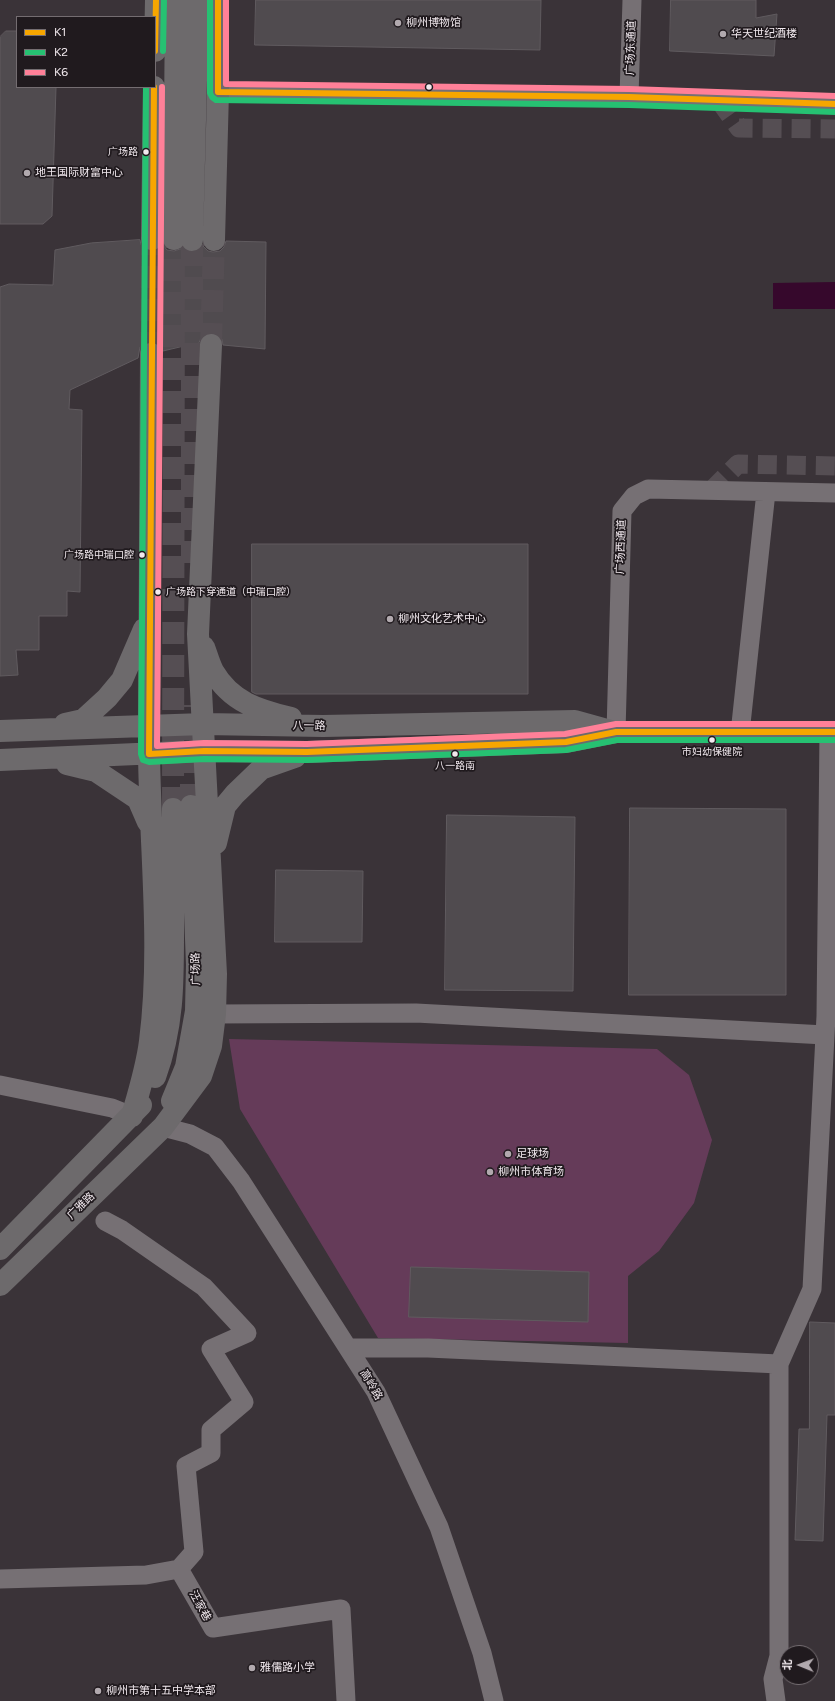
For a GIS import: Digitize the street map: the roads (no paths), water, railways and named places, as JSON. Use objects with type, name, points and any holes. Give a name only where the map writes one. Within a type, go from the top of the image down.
[{"type":"main road","points":[[156,0],[156,16]]},
{"type":"main road","points":[[176,0],[183,239],[198,0]]},
{"type":"main road","points":[[214,240],[218,92],[218,0]]},
{"type":"main road","points":[[152,239],[154,88]]},
{"type":"main road","points":[[210,872],[204,724],[198,634],[211,345]]},
{"type":"main road","points":[[0,1249],[132,1116],[150,1043],[154,998],[148,619],[151,354]]},
{"type":"main road","points":[[37,730],[83,720],[107,698],[122,680],[148,619]]},
{"type":"main road","points":[[198,634],[214,671],[234,697],[265,711],[323,726]]},
{"type":"main road","name":"八一路","points":[[0,731],[204,724],[323,726],[575,721],[616,732]]},
{"type":"main road","name":"八一路","points":[[0,760],[204,751],[307,752],[566,742],[616,732],[832,732]]},
{"type":"main road","points":[[210,872],[220,821],[225,806],[235,794],[261,769],[307,752]]},
{"type":"main road","points":[[43,758],[96,771],[138,799],[152,832]]},
{"type":"main road","name":"广场路","points":[[132,1116],[148,1095],[165,1044],[170,1019],[182,808],[197,965],[196,1011],[186,1067],[163,1127]]},
{"type":"main road","name":"广雅路","points":[[0,1285],[163,1127],[201,1076],[211,1046],[215,1014],[215,939],[210,872]]},
{"type":"street","name":"广场东通道","points":[[629,97],[632,0]]},
{"type":"street","points":[[218,92],[629,97],[835,104]]},
{"type":"street","name":"广场西通道","points":[[616,732],[622,511],[634,496],[648,489],[835,493]]},
{"type":"street","points":[[740,733],[766,492]]},
{"type":"street","points":[[776,1701],[774,1679],[778,1656],[779,1636],[779,1364],[812,1289],[825,1035],[831,1016],[832,732]]},
{"type":"street","points":[[215,1014],[416,1013],[825,1035]]},
{"type":"street","points":[[0,1085],[112,1108],[132,1116]]},
{"type":"street","name":"高岭路","points":[[163,1127],[190,1134],[214,1147],[246,1188],[376,1392],[439,1527],[482,1653],[494,1701]]},
{"type":"street","points":[[0,1579],[146,1575],[180,1569],[194,1552],[186,1466],[211,1453],[211,1430],[244,1402],[211,1349],[247,1333],[204,1287],[122,1230],[105,1221]]},
{"type":"street","points":[[348,1348],[428,1348],[779,1364]]},
{"type":"street","name":"汪家巷","points":[[180,1569],[213,1628],[341,1609],[346,1701]]},
{"type":"tunnel","points":[[719,100],[739,128],[835,129]]},
{"type":"tunnel","points":[[151,354],[152,239]]},
{"type":"tunnel","points":[[173,809],[174,239]]},
{"type":"tunnel","points":[[192,240],[192,563]]},
{"type":"tunnel","points":[[211,345],[214,240]]},
{"type":"tunnel","points":[[711,491],[738,464],[835,466]]},
{"type":"tunnel","points":[[191,705],[191,806]]},
{"type":"place","name":"柳州博物馆","points":[[398,23]]},
{"type":"place","name":"华天世纪酒楼","points":[[723,34]]},
{"type":"place","name":"广场路","points":[[146,152]]},
{"type":"place","name":"地王国际财富中心","points":[[27,173]]},
{"type":"place","name":"广场路中瑞口腔","points":[[142,555]]},
{"type":"place","name":"广场路下穿通道（中瑞口腔）","points":[[158,592]]},
{"type":"place","name":"柳州文化艺术中心","points":[[390,619]]},
{"type":"place","name":"市妇幼保健院","points":[[712,740]]},
{"type":"place","name":"八一路南","points":[[455,754]]},
{"type":"place","name":"足球场","points":[[508,1154]]},
{"type":"place","name":"柳州市体育场","points":[[490,1172]]},
{"type":"place","name":"雅儒路小学","points":[[252,1668]]},
{"type":"place","name":"柳州市第十五中学本部","points":[[98,1691]]}]
